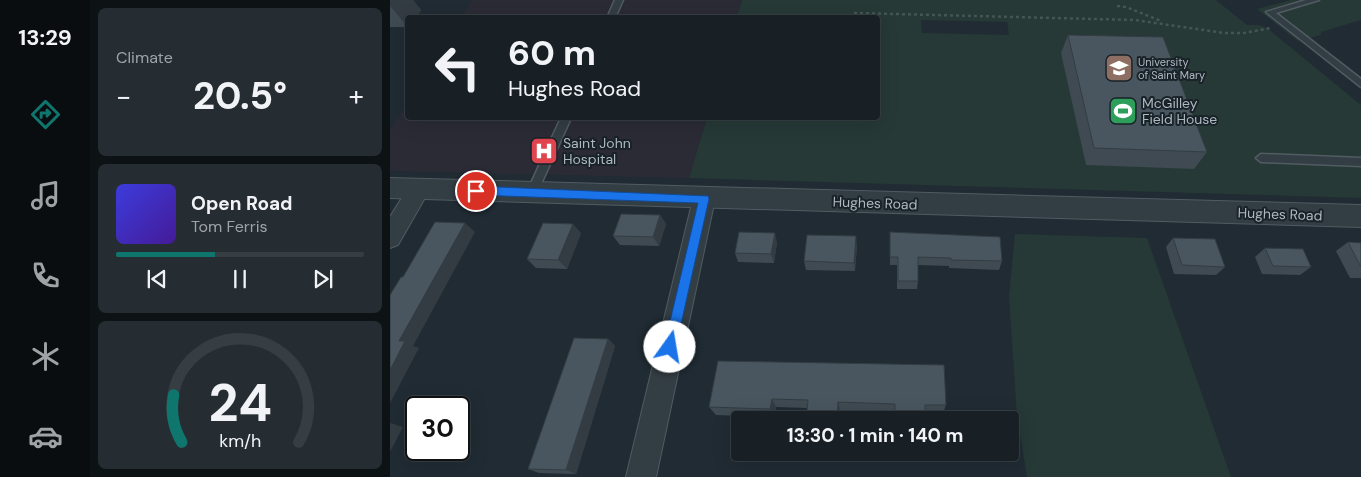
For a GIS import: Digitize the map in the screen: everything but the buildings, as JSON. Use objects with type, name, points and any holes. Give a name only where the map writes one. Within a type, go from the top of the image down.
[{"type":"street","name":"Hughes Road","points":[[390,188],[704,199],[1361,216]]},
{"type":"street","points":[[390,238],[420,189]]},
{"type":"street","points":[[641,477],[704,199]]},
{"type":"lane","points":[[612,15],[619,0]]},
{"type":"lane","points":[[1315,0],[1270,12],[1361,84]]},
{"type":"lane","points":[[532,192],[565,120]]},
{"type":"lane","points":[[1262,158],[1361,162]]},
{"type":"path","points":[[1117,6],[1126,7],[1166,23]]},
{"type":"path","points":[[854,13],[1103,18],[1166,23],[1224,33],[1263,30],[1287,25]]},
{"type":"shaded area","points":[[472,0],[742,0],[738,15],[463,15]]},
{"type":"shaded area","name":"Saint John Hospital","points":[[405,106],[405,120],[706,120],[689,178],[390,171],[390,130]]},
{"type":"green space","name":"University of Saint Mary","points":[[742,0],[1216,0],[1247,25],[1259,25],[1267,28],[1361,105],[1361,198],[689,178],[706,120],[880,120],[880,15],[738,15]],"holes":[[[921,20],[1007,22],[1009,35],[922,33]]]},
{"type":"green space","points":[[1291,0],[1361,0],[1361,20],[1321,32],[1321,35],[1298,41],[1257,9]]},
{"type":"green space","points":[[1015,234],[1147,238],[1231,477],[1027,477],[1019,427],[1019,411],[1017,411],[1009,297]]},
{"type":"place","name":"University of Saint Mary","points":[[1119,68]]},
{"type":"place","name":"McGilley Field House","points":[[1123,111]]},
{"type":"place","name":"Saint John Hospital","points":[[544,151]]},
{"type":"route","points":[[476,191],[704,199],[670,347]]}]
